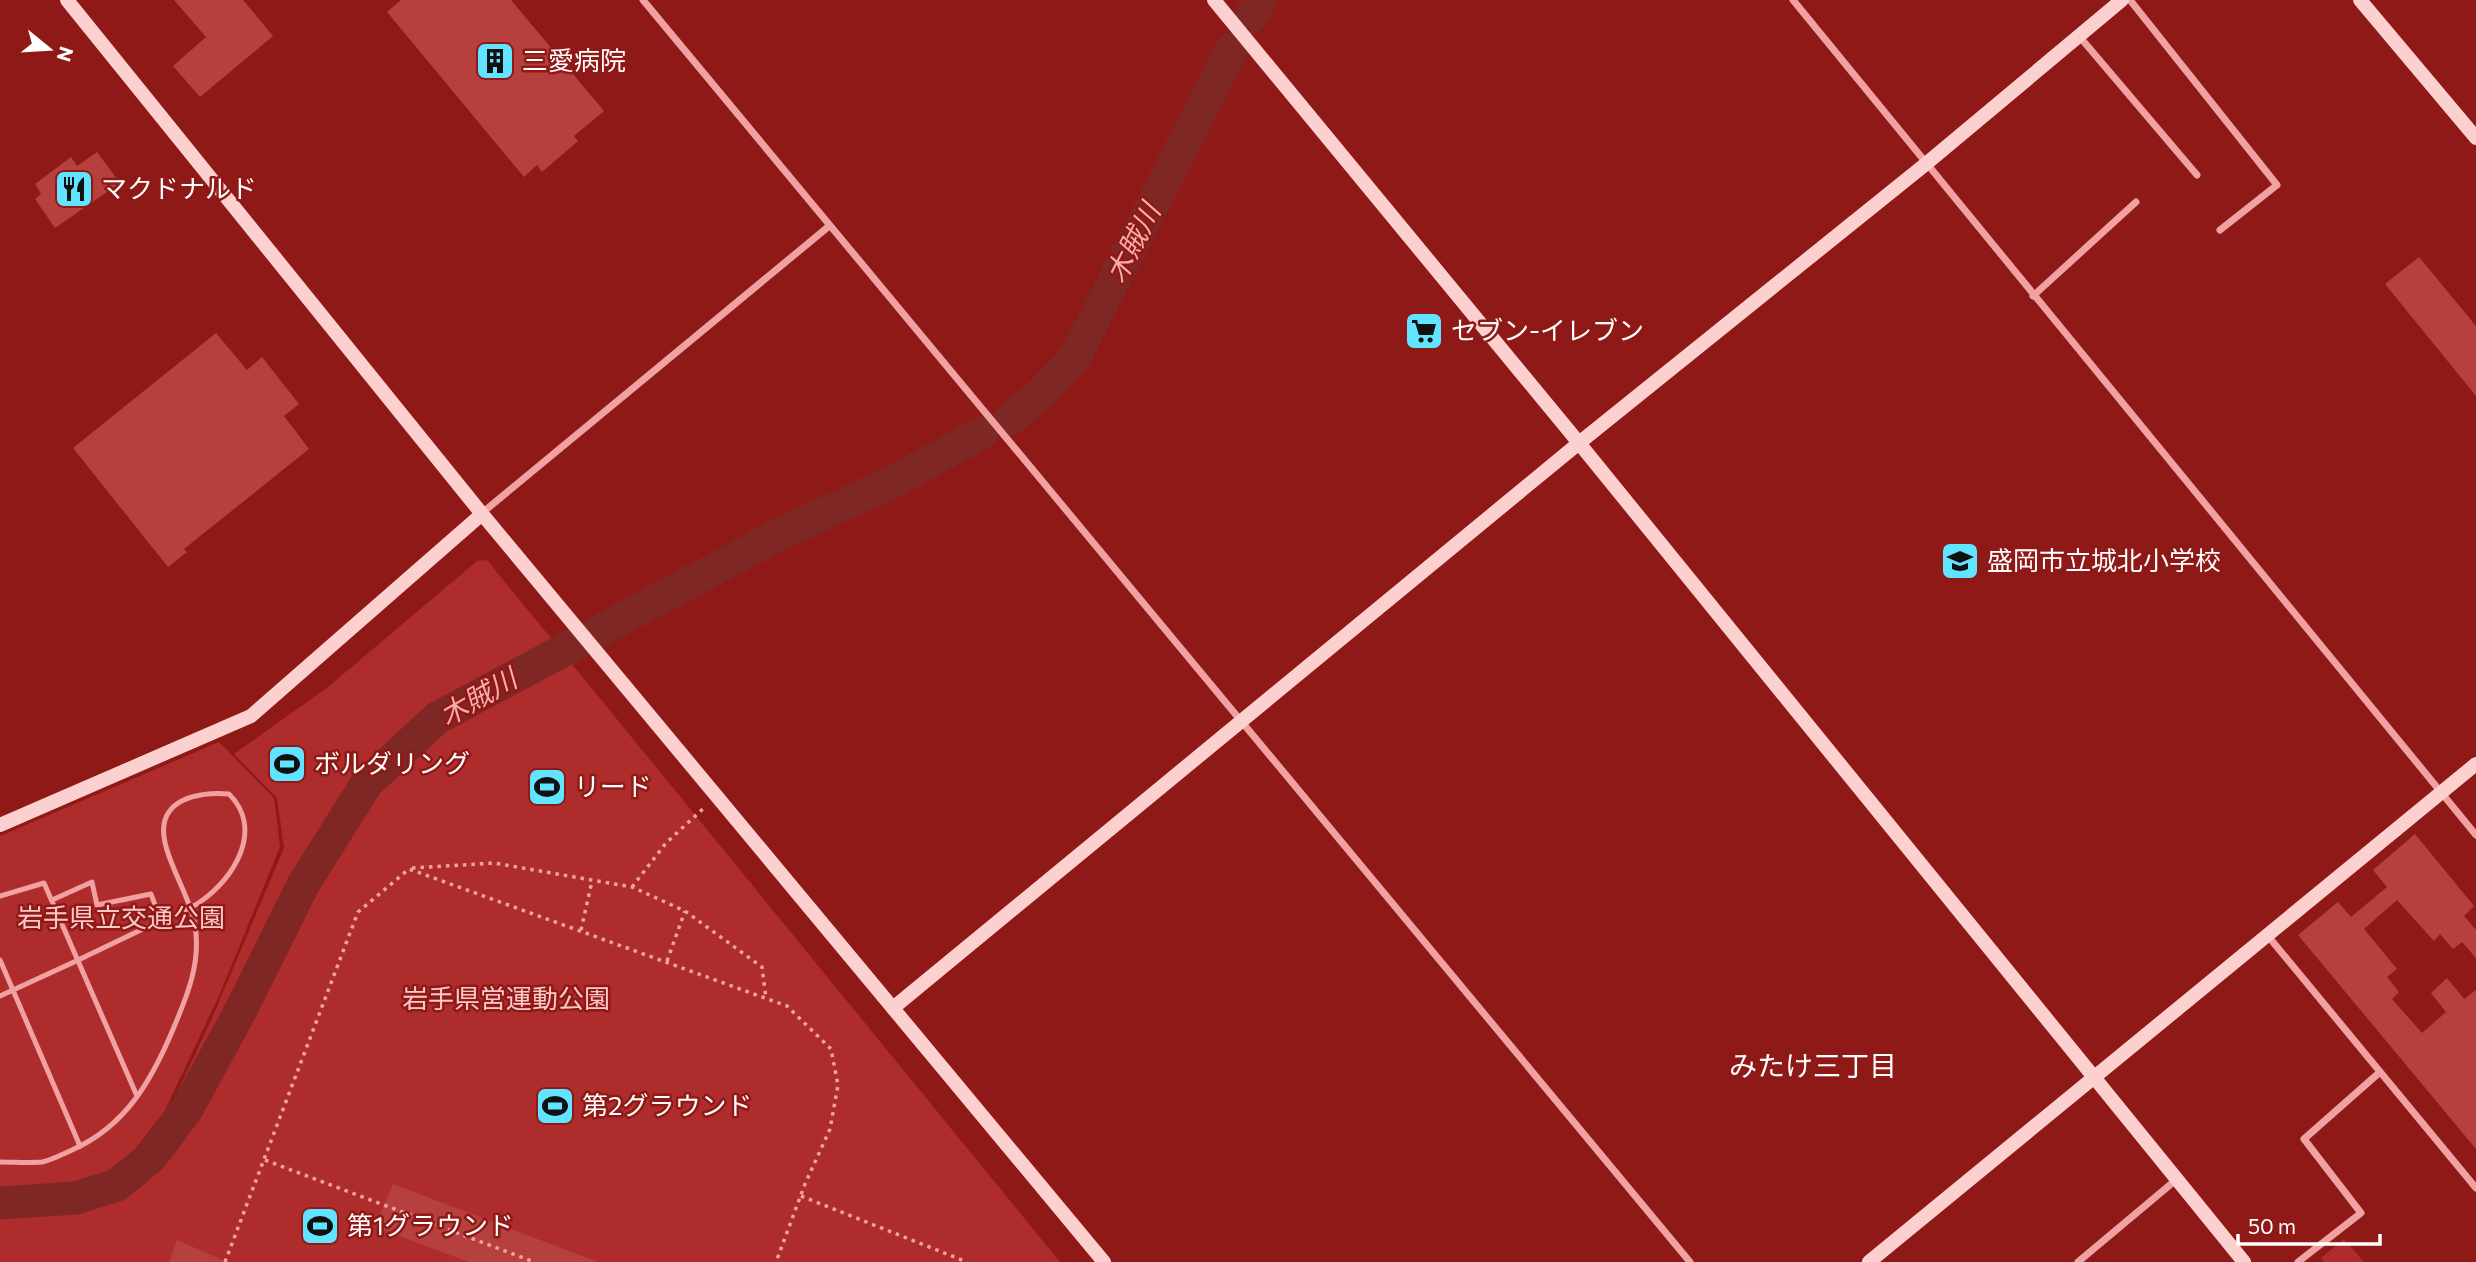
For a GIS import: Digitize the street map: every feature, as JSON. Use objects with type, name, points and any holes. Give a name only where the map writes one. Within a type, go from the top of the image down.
[{"type":"street","points":[[67,0],[482,514],[1104,1262]]},
{"type":"street","points":[[643,0],[828,227],[1243,721],[1690,1262]]},
{"type":"street","points":[[1214,0],[1579,443],[2244,1262]]},
{"type":"street","points":[[1793,0],[2476,835]]},
{"type":"street","points":[[893,1008],[1579,443],[1927,163],[2122,0]]},
{"type":"street","points":[[2130,0],[2277,186],[2220,230]]},
{"type":"street","points":[[2360,0],[2476,138]]},
{"type":"street","points":[[2079,36],[2197,175]]},
{"type":"street","points":[[2033,296],[2136,202]]},
{"type":"street","points":[[0,825],[251,716],[482,514],[828,227]]},
{"type":"street","points":[[1869,1262],[2476,764]]},
{"type":"street","points":[[2267,936],[2476,1188]]},
{"type":"street","points":[[2298,1262],[2361,1213],[2304,1139],[2380,1072]]},
{"type":"street","points":[[2078,1262],[2177,1179]]},
{"type":"lane","points":[[0,996],[161,921],[189,907],[200,902],[230,874],[245,844],[245,819],[240,804],[229,794],[209,793],[184,800],[166,816],[162,832],[189,907],[195,922],[198,953],[187,998],[158,1067],[123,1117],[80,1146],[45,1161],[0,1162]]},
{"type":"lane","points":[[52,901],[92,882],[97,905],[151,894],[161,921]]},
{"type":"lane","points":[[0,896],[44,883],[137,1096]]},
{"type":"lane","points":[[0,960],[80,1146]]},
{"type":"path","points":[[632,887],[666,842],[716,797]]},
{"type":"path","points":[[225,1262],[358,912],[409,869],[494,863],[632,887],[685,911],[762,967],[766,998]]},
{"type":"path","points":[[409,869],[787,1006],[831,1049],[838,1086],[830,1129],[800,1196],[776,1262]]},
{"type":"path","points":[[580,930],[592,880]]},
{"type":"path","points":[[667,961],[685,911]]},
{"type":"path","points":[[264,1160],[534,1262]]},
{"type":"path","points":[[800,1196],[967,1262]]},
{"type":"green space","name":"岩手県営運動公園","points":[[487,560],[1060,1262],[0,1262],[0,1199],[106,1195],[169,1110],[213,1016],[284,848],[277,798],[234,754],[328,687],[477,561]]},
{"type":"green space","name":"岩手県立交通公園","points":[[219,742],[274,798],[280,847],[219,996],[164,1112],[103,1190],[24,1197],[0,1195],[0,836]]},
{"type":"green space","points":[[2344,1239],[2364,1262],[2324,1262],[2321,1258]]},
{"type":"building","points":[[174,0],[243,0],[273,36],[200,97],[173,66],[206,37]]},
{"type":"building","name":"三愛病院","points":[[401,0],[511,0],[604,111],[574,136],[578,141],[542,172],[537,165],[524,177],[387,12]]},
{"type":"building","name":"マクドナルド","points":[[97,152],[120,183],[55,228],[35,199],[41,194],[35,184],[71,157],[77,166]]},
{"type":"building","points":[[2419,257],[2476,326],[2476,396],[2385,284]]},
{"type":"building","points":[[216,333],[247,370],[262,357],[299,404],[284,416],[309,449],[184,549],[187,552],[168,567],[73,448]]},
{"type":"building","points":[[2415,834],[2474,906],[2464,916],[2476,930],[2476,958],[2462,942],[2453,949],[2440,934],[2434,941],[2397,900],[2364,929],[2397,969],[2387,977],[2399,992],[2392,999],[2422,1033],[2446,1012],[2431,993],[2447,978],[2464,999],[2476,990],[2476,1149],[2298,935],[2338,902],[2351,917],[2387,887],[2373,870]]},
{"type":"building","points":[[393,1184],[595,1262],[469,1262],[375,1227]]},
{"type":"building","points":[[177,1240],[227,1262],[169,1262]]},
{"type":"waterway","name":"木賊川","points":[[1250,18],[1260,0]]},
{"type":"waterway","name":"木賊川","points":[[1010,419],[1042,393],[1075,357],[1232,49]]},
{"type":"waterway","name":"木賊川","points":[[0,1203],[76,1198],[117,1185],[151,1157],[187,1109],[242,1008],[303,885],[367,783],[437,718],[782,533],[892,482],[982,433]]},
{"type":"place","name":"三愛病院","points":[[495,61]]},
{"type":"place","name":"マクドナルド","points":[[74,189]]},
{"type":"place","name":"セブン-イレブン","points":[[1424,331]]},
{"type":"place","name":"盛岡市立城北小学校","points":[[1960,561]]},
{"type":"place","name":"ボルダリング","points":[[287,764]]},
{"type":"place","name":"リード","points":[[547,787]]},
{"type":"place","name":"第2グラウンド","points":[[555,1106]]},
{"type":"place","name":"第1グラウンド","points":[[320,1226]]},
{"type":"district","name":"みたけ三丁目","points":[[1813,1066]]}]
